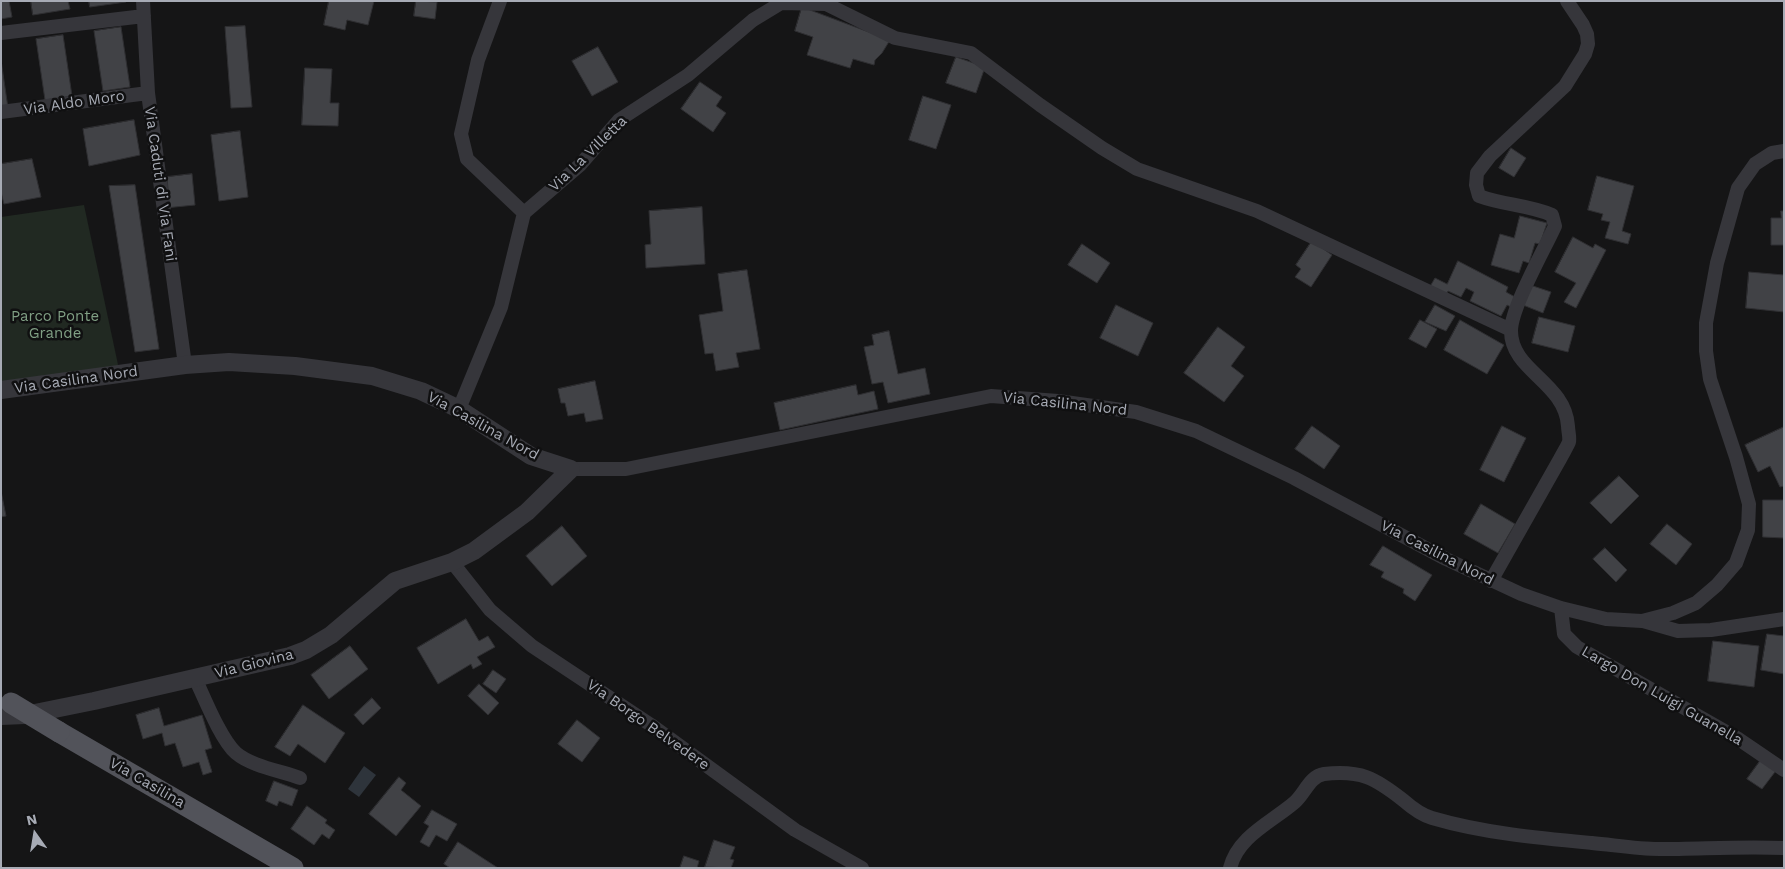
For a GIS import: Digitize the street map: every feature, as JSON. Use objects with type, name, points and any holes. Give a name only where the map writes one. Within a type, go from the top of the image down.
[{"type":"main road","name":"Via Casilina","points":[[5,705],[59,732],[293,868]]},
{"type":"street","name":"Via Caduti di Via Fani","points":[[143,1],[148,93],[185,365]]},
{"type":"street","points":[[459,409],[501,307],[524,212],[467,159],[461,134],[478,60],[500,1]]},
{"type":"street","points":[[1491,581],[1569,441],[1568,420],[1563,407],[1554,391],[1522,360],[1513,348],[1510,330],[1516,308],[1555,226],[1552,215],[1540,210],[1492,201],[1479,196],[1476,185],[1477,173],[1490,156],[1565,86],[1585,54],[1588,44],[1587,34],[1567,1]]},
{"type":"street","points":[[828,2],[896,38],[971,53],[1040,105],[1102,148],[1137,169],[1257,211],[1510,330]]},
{"type":"street","name":"Via La Villetta","points":[[524,212],[580,166],[619,120],[688,75],[753,20],[781,3],[828,2]]},
{"type":"street","points":[[1,34],[144,16]]},
{"type":"street","name":"Via Aldo Moro","points":[[1,112],[148,93]]},
{"type":"street","name":"Via Casilina Nord","points":[[1,390],[185,365],[238,362],[295,366],[372,376],[421,391],[459,409],[531,456],[571,468],[626,470],[992,396],[1058,400],[1136,412],[1196,432],[1294,478],[1446,559],[1520,594],[1561,608],[1606,619],[1642,621],[1673,613],[1696,603],[1717,586],[1736,563],[1748,530],[1749,504],[1736,457],[1710,379],[1706,351],[1706,323],[1717,263],[1738,188],[1755,164],[1772,153],[1784,151]]},
{"type":"street","name":"Via Giovina","points":[[5,705],[25,714],[64,707],[300,652],[331,635],[395,581],[452,562],[474,551],[516,520],[571,468]]},
{"type":"street","name":"Via Borgo Belvedere","points":[[452,562],[490,610],[532,646],[639,716],[794,830],[862,868]]},
{"type":"street","name":"Largo Don Luigi Guanella","points":[[1561,608],[1564,634],[1577,646],[1737,738],[1784,770]]},
{"type":"street","points":[[1642,621],[1678,631],[1686,631],[1711,630],[1784,619]]},
{"type":"street","points":[[195,678],[225,738],[236,753],[252,762],[300,778]]},
{"type":"street","points":[[1230,868],[1236,852],[1256,830],[1296,801],[1309,783],[1321,775],[1342,773],[1367,776],[1382,783],[1412,808],[1429,818],[1481,829],[1552,839],[1657,849],[1748,846],[1784,848]]},
{"type":"green space","name":"Parco Ponte Grande","points":[[84,205],[120,374],[1,390],[1,217]]},
{"type":"shaded area","points":[[364,766],[376,775],[359,797],[348,789]]},
{"type":"building","points":[[1,1],[9,1],[12,17],[1,19]]},
{"type":"building","points":[[31,1],[68,1],[70,9],[33,15]]},
{"type":"building","points":[[89,1],[126,1],[126,2],[90,7]]},
{"type":"building","points":[[329,1],[374,1],[368,25],[347,20],[345,30],[324,25]]},
{"type":"building","points":[[416,1],[437,2],[435,19],[414,16]]},
{"type":"building","points":[[802,7],[890,40],[875,60],[874,65],[853,59],[850,68],[807,55],[813,37],[795,31]]},
{"type":"building","points":[[245,26],[252,107],[231,108],[225,27]]},
{"type":"building","points":[[121,27],[130,87],[103,91],[94,31]]},
{"type":"building","points":[[63,35],[72,96],[45,100],[36,39]]},
{"type":"building","points":[[598,47],[618,82],[592,96],[572,61]]},
{"type":"building","points":[[956,57],[985,67],[976,93],[946,83]]},
{"type":"building","points":[[1,60],[8,108],[1,109]]},
{"type":"building","points":[[305,68],[332,69],[330,103],[339,103],[338,126],[302,125]]},
{"type":"building","points":[[700,82],[722,97],[716,106],[726,113],[713,132],[681,109]]},
{"type":"building","points":[[923,96],[951,105],[936,149],[909,140]]},
{"type":"building","points":[[134,120],[140,155],[89,166],[83,129]]},
{"type":"building","points":[[240,131],[248,197],[219,201],[211,135]]},
{"type":"building","points":[[1511,148],[1526,158],[1514,177],[1499,168]]},
{"type":"building","points":[[32,159],[41,197],[4,204],[1,192],[1,164]]},
{"type":"building","points":[[192,174],[195,205],[165,208],[168,189],[167,177]]},
{"type":"building","points":[[1597,176],[1634,186],[1622,231],[1631,234],[1628,244],[1605,238],[1610,222],[1601,220],[1603,214],[1588,210]]},
{"type":"building","points":[[135,185],[159,349],[135,352],[109,186]]},
{"type":"building","points":[[702,207],[705,264],[646,268],[645,245],[651,244],[649,211]]},
{"type":"building","points":[[1781,211],[1784,211],[1784,245],[1771,245],[1771,218],[1781,218]]},
{"type":"building","points":[[1520,216],[1547,223],[1540,244],[1535,243],[1529,263],[1523,261],[1519,273],[1491,265],[1500,234],[1514,238]]},
{"type":"building","points":[[1573,237],[1593,248],[1595,244],[1606,250],[1576,308],[1564,302],[1576,283],[1555,272]]},
{"type":"building","points":[[1312,241],[1332,255],[1311,287],[1295,277],[1301,269],[1296,265]]},
{"type":"building","points":[[1082,244],[1110,263],[1097,283],[1068,265]]},
{"type":"building","points":[[1458,261],[1508,287],[1506,292],[1515,297],[1511,307],[1507,305],[1501,316],[1470,301],[1474,292],[1466,288],[1461,297],[1448,291],[1444,298],[1428,290],[1435,278],[1447,284]]},
{"type":"building","points":[[747,270],[760,349],[736,353],[739,367],[716,371],[713,353],[705,354],[699,315],[723,311],[718,274]]},
{"type":"building","points":[[1749,272],[1784,275],[1784,312],[1746,308]]},
{"type":"building","points":[[1530,285],[1551,292],[1543,313],[1523,305]]},
{"type":"building","points":[[1116,305],[1153,323],[1138,356],[1100,338]]},
{"type":"building","points":[[1435,305],[1455,316],[1446,331],[1425,322]]},
{"type":"building","points":[[1539,317],[1575,326],[1568,352],[1532,343]]},
{"type":"building","points":[[1420,320],[1437,329],[1426,348],[1409,339]]},
{"type":"building","points":[[1460,320],[1504,345],[1487,374],[1444,350]]},
{"type":"building","points":[[1218,327],[1245,347],[1231,366],[1244,376],[1224,402],[1184,373]]},
{"type":"building","points":[[889,331],[898,374],[925,368],[930,394],[888,403],[883,382],[872,384],[864,347],[874,345],[872,335]]},
{"type":"building","points":[[595,381],[603,419],[586,422],[584,413],[568,416],[565,403],[561,403],[558,389]]},
{"type":"building","points":[[856,385],[858,395],[874,391],[878,409],[780,430],[774,403]]},
{"type":"building","points":[[1312,426],[1340,446],[1324,469],[1295,449]]},
{"type":"building","points":[[1502,426],[1526,438],[1504,482],[1480,470]]},
{"type":"building","points":[[1784,427],[1784,486],[1780,487],[1770,466],[1758,472],[1745,445]]},
{"type":"building","points":[[1619,476],[1639,496],[1611,524],[1590,503]]},
{"type":"building","points":[[1,491],[6,516],[1,517]]},
{"type":"building","points":[[1763,500],[1784,500],[1784,538],[1763,537]]},
{"type":"building","points":[[1481,504],[1515,524],[1498,553],[1464,534]]},
{"type":"building","points":[[1667,524],[1692,544],[1676,565],[1650,544]]},
{"type":"building","points":[[562,526],[587,556],[552,586],[526,556]]},
{"type":"building","points":[[1383,546],[1432,575],[1415,601],[1403,593],[1404,589],[1381,577],[1384,572],[1370,565]]},
{"type":"building","points":[[1605,548],[1627,570],[1616,582],[1593,559]]},
{"type":"building","points":[[466,619],[479,641],[488,636],[495,647],[477,657],[482,664],[473,669],[471,664],[438,684],[417,648]]},
{"type":"building","points":[[1767,634],[1784,636],[1784,674],[1761,670]]},
{"type":"building","points":[[1713,641],[1759,646],[1754,687],[1708,681]]},
{"type":"building","points":[[350,646],[368,669],[329,699],[311,675]]},
{"type":"building","points":[[493,670],[506,679],[496,693],[483,684]]},
{"type":"building","points":[[479,684],[499,703],[488,715],[468,696]]},
{"type":"building","points":[[372,698],[381,708],[363,725],[354,715]]},
{"type":"building","points":[[303,705],[345,733],[325,763],[298,744],[290,756],[275,747]]},
{"type":"building","points":[[159,708],[164,726],[202,715],[212,748],[205,750],[212,772],[203,775],[199,762],[183,767],[175,743],[165,746],[162,733],[143,739],[136,715]]},
{"type":"building","points":[[577,720],[600,738],[582,762],[558,744]]},
{"type":"building","points":[[1763,757],[1778,768],[1762,789],[1747,779]]},
{"type":"building","points":[[399,777],[406,783],[401,790],[421,806],[396,836],[369,814]]},
{"type":"building","points":[[274,781],[298,790],[292,806],[279,801],[277,806],[266,801]]},
{"type":"building","points":[[307,806],[327,820],[325,823],[335,830],[329,839],[322,834],[314,845],[291,829]]},
{"type":"building","points":[[432,810],[457,824],[447,841],[436,835],[429,847],[420,842],[429,826],[424,823]]},
{"type":"building","points":[[714,840],[735,847],[730,859],[734,860],[731,868],[705,867]]},
{"type":"building","points":[[458,842],[498,868],[450,868],[444,864]]},
{"type":"building","points":[[684,856],[699,861],[697,868],[680,868]]}]
